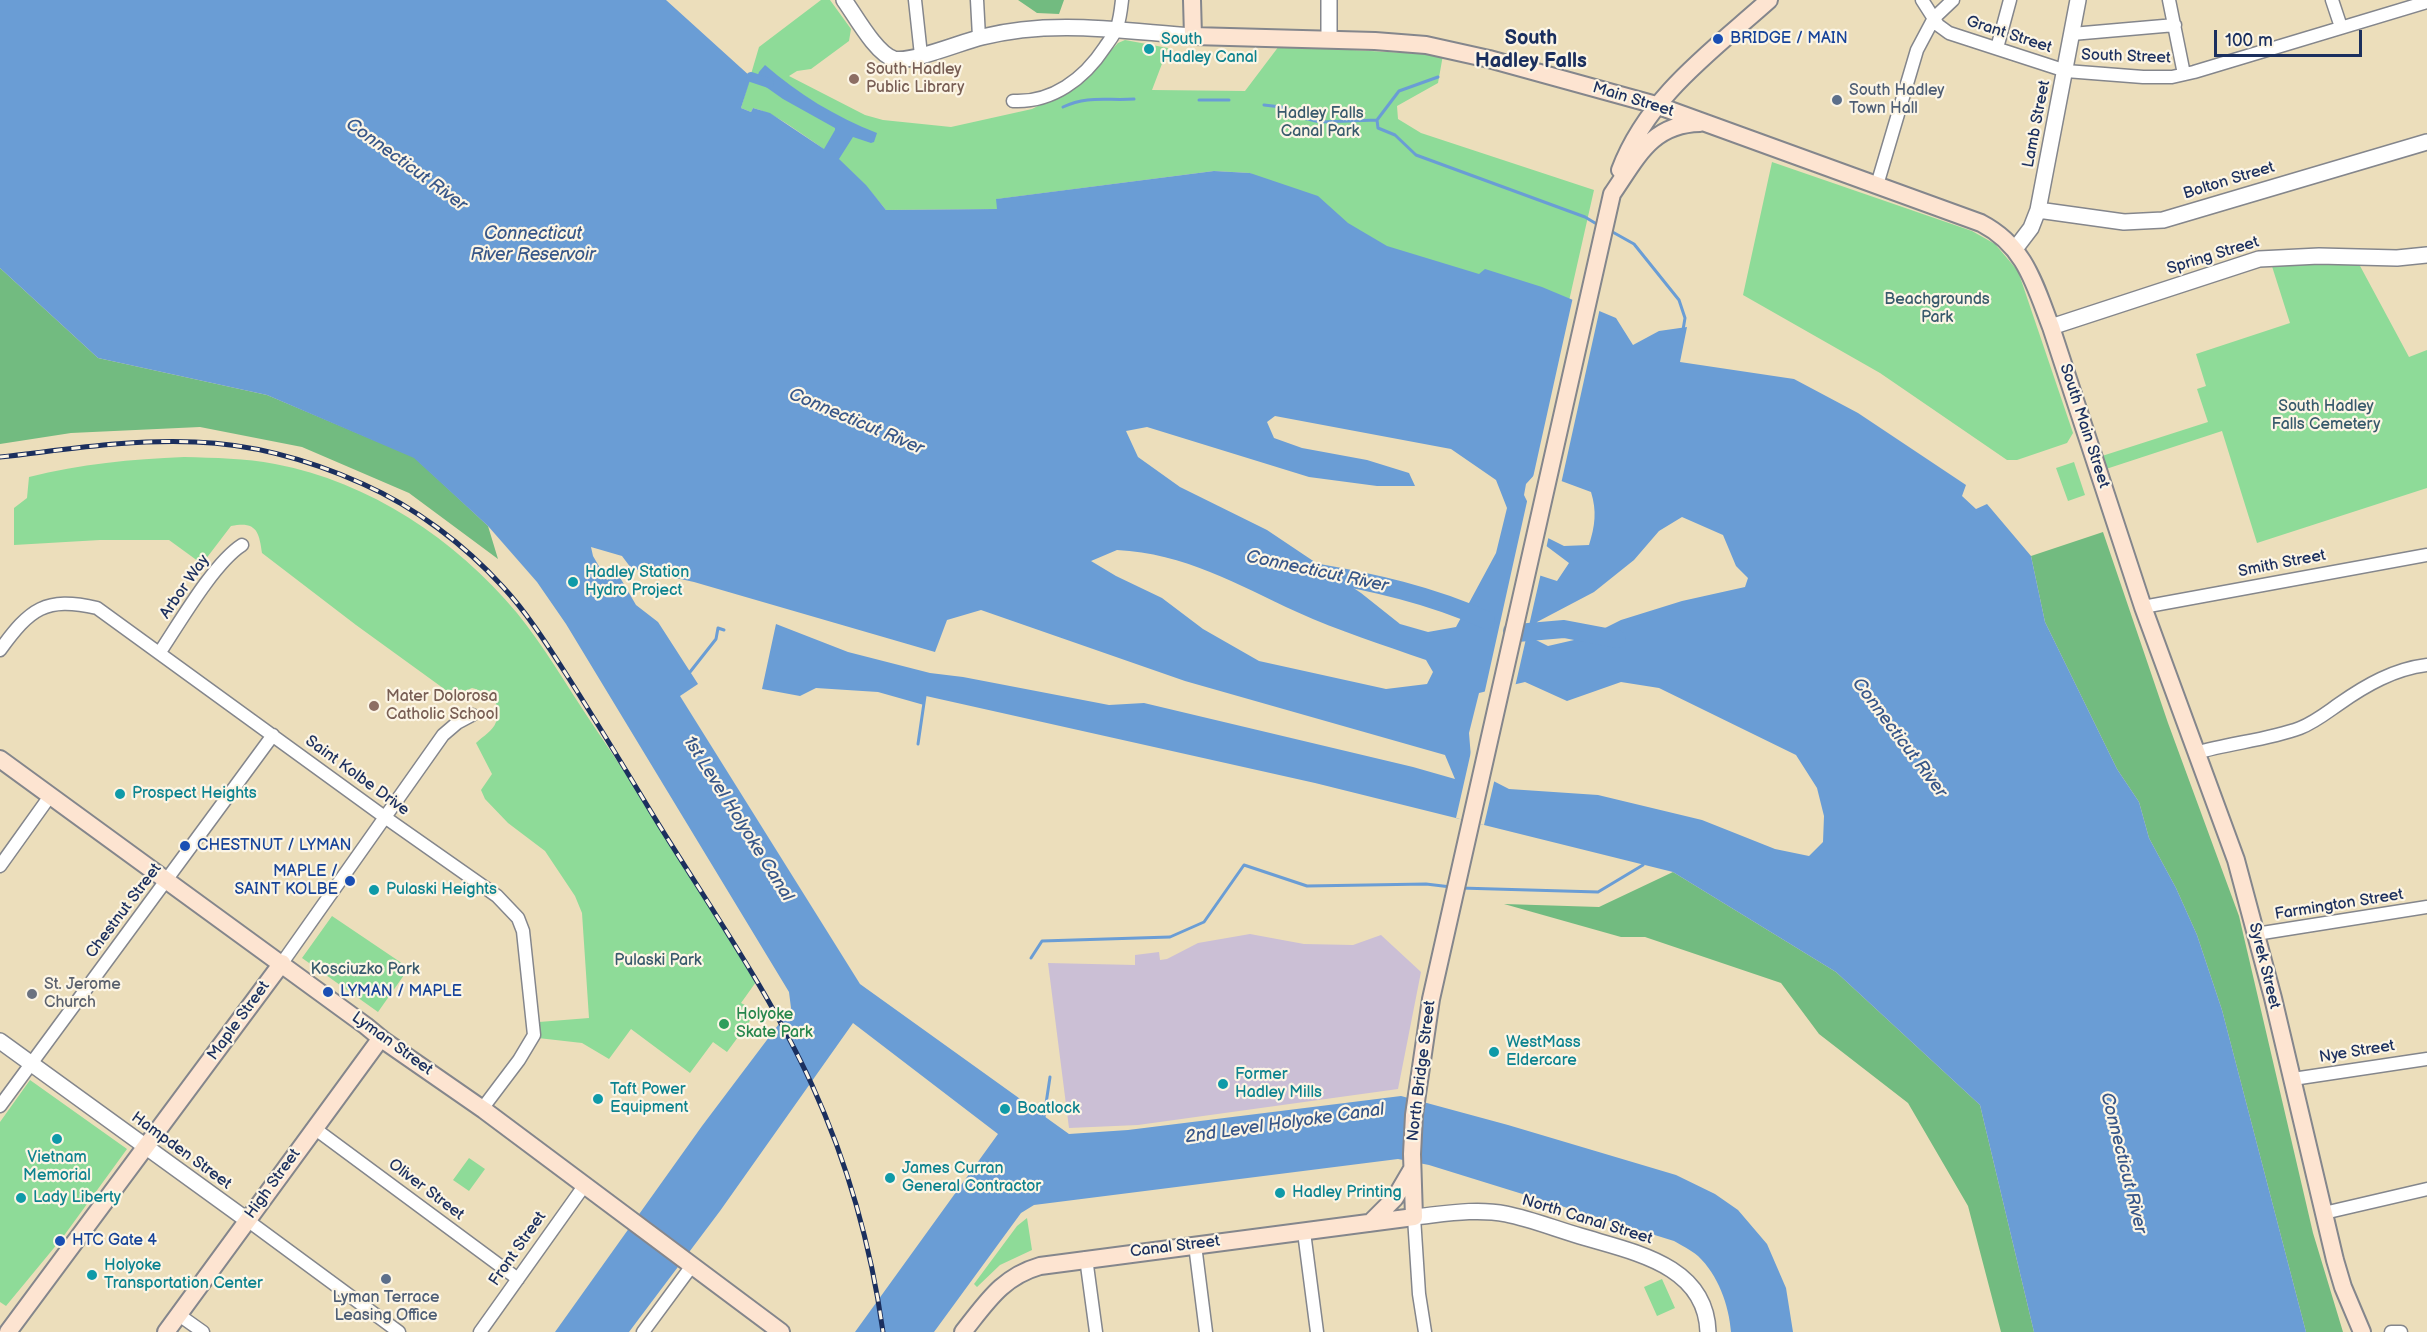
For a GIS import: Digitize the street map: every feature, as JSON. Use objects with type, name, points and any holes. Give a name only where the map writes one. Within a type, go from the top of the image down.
[{"type":"main road","points":[[1192,0],[1193,36]]},
{"type":"main road","points":[[1612,194],[1628,150],[1656,105],[1692,68],[1768,0]]},
{"type":"main road","name":"Main Street","points":[[1193,36],[1329,39],[1441,48],[1656,105],[1981,223],[2000,235],[2015,249]]},
{"type":"main road","points":[[1612,194],[1638,155],[1655,137],[1680,125],[1707,123]]},
{"type":"main road","name":"North Bridge Street","points":[[1414,1217],[1412,1168],[1414,1115],[1431,999],[1612,194]]},
{"type":"main road","name":"South Main Street","points":[[2015,249],[2036,288],[2051,327],[2143,607]]},
{"type":"main road","name":"Syrek Street","points":[[2143,607],[2236,860],[2293,1079],[2343,1287],[2362,1332]]},
{"type":"main road","name":"Lyman Street","points":[[0,759],[282,963],[381,1038],[482,1109],[688,1265],[781,1332]]},
{"type":"main road","name":"Maple Street","points":[[8,1329],[146,1148],[282,963]]},
{"type":"main road","name":"High Street","points":[[166,1332],[381,1038]]},
{"type":"main road","points":[[1370,1223],[1395,1198],[1412,1168]]},
{"type":"main road","name":"Canal Street","points":[[963,1332],[994,1293],[1012,1278],[1040,1266],[1086,1258],[1414,1217]]},
{"type":"street","points":[[844,0],[882,53],[900,59],[980,37],[1048,27],[1117,28],[1193,36]]},
{"type":"street","points":[[915,0],[921,55]]},
{"type":"street","points":[[976,0],[980,37]]},
{"type":"street","points":[[1014,100],[1026,101],[1041,98],[1068,86],[1090,67],[1117,28],[1122,0]]},
{"type":"street","points":[[1329,0],[1329,39]]},
{"type":"street","name":"Grant Street","points":[[1922,0],[1941,28],[1948,33],[2066,71]]},
{"type":"street","points":[[1877,185],[1917,50],[1934,18],[1953,0]]},
{"type":"street","points":[[1996,48],[2010,0]]},
{"type":"street","name":"Lamb Street","points":[[2015,249],[2031,228],[2038,210],[2078,0]]},
{"type":"street","points":[[2169,0],[2184,74]]},
{"type":"street","points":[[2332,0],[2341,27]]},
{"type":"street","name":"South Street","points":[[2066,71],[2172,77],[2232,62],[2427,2]]},
{"type":"street","points":[[2072,34],[2175,25]]},
{"type":"street","name":"Bolton Street","points":[[2038,210],[2124,222],[2163,220],[2427,142]]},
{"type":"street","name":"Spring Street","points":[[2051,327],[2259,259],[2319,256],[2397,258],[2427,255]]},
{"type":"street","name":"Arbor Way","points":[[160,652],[218,567],[231,552],[242,545]]},
{"type":"street","name":"Smith Street","points":[[2143,607],[2427,555]]},
{"type":"street","name":"Saint Kolbe Drive","points":[[0,650],[22,620],[41,609],[58,604],[76,604],[97,608],[497,896],[518,918],[523,932],[532,999],[534,1035],[519,1060],[482,1109]]},
{"type":"street","points":[[2196,753],[2298,729],[2320,719],[2384,677],[2411,667],[2427,665]]},
{"type":"street","name":"Maple Street","points":[[282,963],[443,735],[457,723],[472,715]]},
{"type":"street","name":"Chestnut Street","points":[[0,1106],[273,735]]},
{"type":"street","points":[[0,866],[50,796]]},
{"type":"street","name":"Farmington Street","points":[[2256,934],[2427,907]]},
{"type":"street","name":"Hampden Street","points":[[0,1041],[399,1332]]},
{"type":"street","name":"Nye Street","points":[[2293,1079],[2427,1059]]},
{"type":"street","name":"Oliver Street","points":[[314,1128],[518,1279]]},
{"type":"street","name":"Front Street","points":[[480,1332],[584,1186]]},
{"type":"street","points":[[2324,1213],[2427,1189]]},
{"type":"street","name":"North Canal Street","points":[[1414,1217],[1479,1212],[1506,1214],[1641,1254],[1672,1268],[1688,1283],[1701,1300],[1708,1332]]},
{"type":"street","name":"North Bridge Street","points":[[1414,1217],[1419,1294],[1425,1332]]},
{"type":"street","points":[[1304,1232],[1317,1332]]},
{"type":"street","points":[[1194,1245],[1206,1332]]},
{"type":"street","points":[[1086,1258],[1096,1332]]},
{"type":"street","points":[[643,1332],[688,1265]]},
{"type":"street","points":[[179,1315],[203,1332]]},
{"type":"street","points":[[2391,1332],[2400,1332]]},
{"type":"shaded area","points":[[1250,934],[1304,944],[1353,945],[1381,935],[1421,972],[1398,1089],[1138,1125],[1069,1128],[1048,963],[1135,965],[1135,955],[1159,952],[1160,960],[1167,959],[1198,943]]},
{"type":"green space","name":"Hadley Falls Canal Park","points":[[821,0],[830,0],[851,29],[849,41],[811,69],[797,71],[789,76],[865,115],[883,120],[951,127],[1032,109],[1079,85],[1118,43],[1125,40],[1168,48],[1152,90],[1245,91],[1279,46],[1443,55],[1438,83],[1397,106],[1398,119],[1421,133],[1594,190],[1562,332],[1492,313],[1250,173],[1214,171],[997,199],[997,209],[886,210],[857,177],[815,143],[773,116],[753,108],[751,112],[741,108],[759,47]]},
{"type":"green space","points":[[1018,0],[1064,0],[1059,14],[1037,13]]},
{"type":"green space","name":"Beachgrounds Park","points":[[1772,162],[1972,231],[1995,244],[2018,271],[2073,433],[2067,443],[2017,460],[2007,460],[1880,373],[1743,295]]},
{"type":"green space","name":"South Hadley Falls Cemetery","points":[[2270,260],[2359,264],[2409,357],[2427,350],[2427,488],[2257,543],[2222,431],[2106,469],[2102,456],[2208,422],[2197,389],[2206,386],[2196,354],[2290,323]]},
{"type":"green space","points":[[0,268],[98,358],[267,395],[414,457],[488,526],[498,559],[409,493],[302,447],[200,427],[71,433],[0,444]]},
{"type":"green space","name":"Pulaski Park","points":[[184,457],[264,462],[344,484],[408,517],[438,538],[493,586],[517,613],[546,652],[654,818],[756,982],[741,1003],[747,1006],[752,1018],[727,1052],[713,1042],[690,1073],[631,1029],[609,1059],[582,1043],[538,1038],[539,1022],[589,1018],[582,913],[575,896],[545,851],[508,823],[485,799],[481,790],[492,774],[476,743],[493,728],[498,715],[496,704],[488,695],[472,688],[454,696],[356,625],[262,553],[255,529],[246,525],[231,526],[202,564],[169,540],[100,540],[14,545],[14,508],[27,498],[29,477],[106,463]]},
{"type":"green space","points":[[2074,462],[2085,495],[2068,501],[2056,468]]},
{"type":"green space","points":[[2103,532],[2168,723],[2239,916],[2313,1233],[2343,1332],[2306,1332],[2222,1010],[2197,935],[2176,888],[2149,838],[2139,802],[2117,769],[2045,622],[2031,556]]},
{"type":"green space","points":[[1673,872],[1836,972],[1980,1105],[2034,1332],[2001,1332],[1968,1206],[1908,1103],[1819,1034],[1781,983],[1645,937],[1621,937],[1504,904],[1599,907]]},
{"type":"green space","name":"Kosciuzko Park","points":[[332,916],[409,968],[378,1012],[302,958]]},
{"type":"green space","points":[[30,1080],[127,1149],[63,1237],[6,1306],[0,1302],[0,1122]]},
{"type":"green space","points":[[469,1158],[485,1169],[469,1191],[453,1180]]},
{"type":"green space","points":[[1027,1218],[1032,1250],[1000,1265],[977,1287],[974,1284],[1017,1226]]},
{"type":"green space","points":[[1662,1279],[1675,1308],[1657,1316],[1644,1287]]},
{"type":"water","points":[[0,0],[666,0],[751,77],[741,108],[751,112],[753,108],[770,113],[824,149],[835,130],[756,80],[765,65],[818,104],[877,133],[874,142],[871,143],[853,137],[839,159],[866,185],[886,210],[997,209],[996,199],[1214,171],[1250,173],[1318,196],[1348,223],[1387,246],[1479,274],[1485,269],[1542,287],[1616,318],[1633,345],[1659,331],[1687,327],[1680,362],[1794,379],[1858,413],[1966,485],[1962,496],[1976,509],[1987,504],[2031,556],[2045,622],[2117,769],[2139,802],[2149,838],[2176,888],[2197,935],[2222,1010],[2306,1332],[2034,1332],[1980,1105],[1836,972],[1673,872],[1315,783],[926,696],[924,705],[878,692],[816,688],[800,696],[762,689],[776,624],[848,652],[930,673],[963,677],[1109,705],[1144,703],[1455,779],[1445,755],[1185,681],[981,610],[947,620],[935,652],[694,582],[631,568],[622,556],[591,547],[593,556],[607,580],[618,574],[636,605],[658,622],[698,684],[680,696],[860,984],[1069,1134],[1128,1130],[1401,1096],[1508,1125],[1676,1175],[1715,1194],[1738,1210],[1767,1244],[1786,1288],[1793,1332],[1731,1332],[1728,1311],[1717,1281],[1698,1256],[1674,1241],[1429,1165],[1398,1159],[1034,1205],[1021,1213],[934,1332],[855,1332],[998,1134],[853,1023],[720,1211],[629,1332],[555,1332],[702,1126],[791,1008],[789,992],[566,624],[537,582],[488,526],[414,458],[267,395],[98,358],[0,268]],"holes":[[[1275,416],[1451,449],[1496,480],[1507,508],[1496,553],[1456,627],[1428,632],[1400,624],[1361,593],[1267,530],[1180,487],[1138,457],[1126,431],[1147,427],[1309,477],[1377,486],[1415,486],[1409,473],[1367,460],[1302,448],[1274,438],[1267,422]],[[1537,472],[1591,492],[1594,518],[1589,545],[1564,546],[1544,536],[1524,495],[1526,484]],[[1682,517],[1723,535],[1736,566],[1748,578],[1745,587],[1682,601],[1621,620],[1587,637],[1548,646],[1532,638],[1537,622],[1594,592],[1634,560],[1659,531]],[[1522,545],[1545,545],[1569,563],[1557,581],[1517,568]],[[1117,550],[1165,557],[1232,581],[1297,612],[1361,638],[1426,660],[1433,672],[1427,684],[1386,689],[1259,661],[1203,629],[1162,598],[1091,561]],[[1525,682],[1567,701],[1621,682],[1659,688],[1796,755],[1817,788],[1824,816],[1823,842],[1809,856],[1775,849],[1702,820],[1598,795],[1509,789],[1472,770],[1469,733],[1479,693]]]},
{"type":"pier","points":[[1573,297],[1600,308],[1561,484],[1538,475],[1532,482]]},
{"type":"pier","points":[[1528,497],[1546,534],[1549,535],[1546,549],[1524,548],[1520,566],[1541,573],[1515,687],[1484,695]]},
{"type":"pier","points":[[1473,743],[1475,768],[1495,778],[1484,825],[1456,818]]},
{"type":"waterway","name":"South Hadley Canal","points":[[751,77],[769,83]]},
{"type":"waterway","points":[[1438,77],[1399,91],[1377,120],[1378,128],[1395,135],[1416,155],[1585,217],[1600,226]]},
{"type":"waterway","points":[[1063,107],[1081,101],[1134,99]]},
{"type":"waterway","points":[[1199,100],[1229,100]]},
{"type":"waterway","points":[[1264,105],[1281,107],[1293,111],[1299,117],[1320,122],[1377,120]]},
{"type":"waterway","points":[[1609,230],[1634,244],[1679,300],[1685,318],[1683,330]]},
{"type":"waterway","name":"Connecticut River","points":[[1314,572],[1401,590],[1444,603],[1486,620]]},
{"type":"waterway","points":[[690,672],[716,639],[718,628],[724,630]]},
{"type":"waterway","name":"Connecticut River","points":[[1512,631],[1517,633],[1564,629],[1617,639]]},
{"type":"waterway","points":[[918,744],[925,696]]},
{"type":"waterway","points":[[1031,958],[1042,941],[1170,937],[1204,922],[1244,865],[1307,886],[1426,884],[1451,887]]},
{"type":"waterway","points":[[1460,888],[1598,892],[1643,865]]},
{"type":"waterway","points":[[1044,1117],[1050,1077]]},
{"type":"railway","points":[[0,457],[97,446],[171,441],[217,443],[260,450],[343,475],[382,493],[438,528],[488,571],[529,619],[568,677],[738,950],[795,1051],[825,1115],[847,1175],[865,1237],[883,1332]]},
{"type":"place","name":"BRIDGE / MAIN","points":[[1718,39]]},
{"type":"place","name":"South Hadley Canal","points":[[1149,49]]},
{"type":"place","name":"South Hadley Public Library","points":[[854,79]]},
{"type":"place","name":"South Hadley Town Hall","points":[[1837,100]]},
{"type":"place","name":"Hadley Station Hydro Project","points":[[573,582]]},
{"type":"place","name":"Mater Dolorosa Catholic School","points":[[374,706]]},
{"type":"place","name":"Prospect Heights","points":[[120,794]]},
{"type":"place","name":"CHESTNUT / LYMAN","points":[[185,846]]},
{"type":"place","name":"MAPLE / SAINT KOLBE","points":[[350,881]]},
{"type":"place","name":"Pulaski Heights","points":[[374,890]]},
{"type":"place","name":"LYMAN / MAPLE","points":[[328,992]]},
{"type":"place","name":"St. Jerome Church","points":[[32,994]]},
{"type":"place","name":"Holyoke Skate Park","points":[[724,1024]]},
{"type":"place","name":"WestMass Eldercare","points":[[1494,1052]]},
{"type":"place","name":"Former Hadley Mills","points":[[1223,1084]]},
{"type":"place","name":"Taft Power Equipment","points":[[598,1099]]},
{"type":"place","name":"Boatlock","points":[[1005,1109]]},
{"type":"place","name":"Vietnam Memorial","points":[[57,1139]]},
{"type":"place","name":"James Curran General Contractor","points":[[890,1178]]},
{"type":"place","name":"Hadley Printing","points":[[1280,1193]]},
{"type":"place","name":"Lady Liberty","points":[[21,1198]]},
{"type":"place","name":"HTC Gate 4","points":[[60,1241]]},
{"type":"place","name":"Holyoke Transportation Center","points":[[92,1275]]},
{"type":"place","name":"Lyman Terrace Leasing Office","points":[[386,1279]]},
{"type":"district","name":"South Hadley Falls","points":[[1531,50]]},
{"type":"water label","name":"Connecticut River Reservoir","points":[[533,244]]},
{"type":"water label","name":"1st Level Holyoke Canal","points":[[738,819]]},
{"type":"water label","name":"2nd Level Holyoke Canal","points":[[1285,1124]]}]
